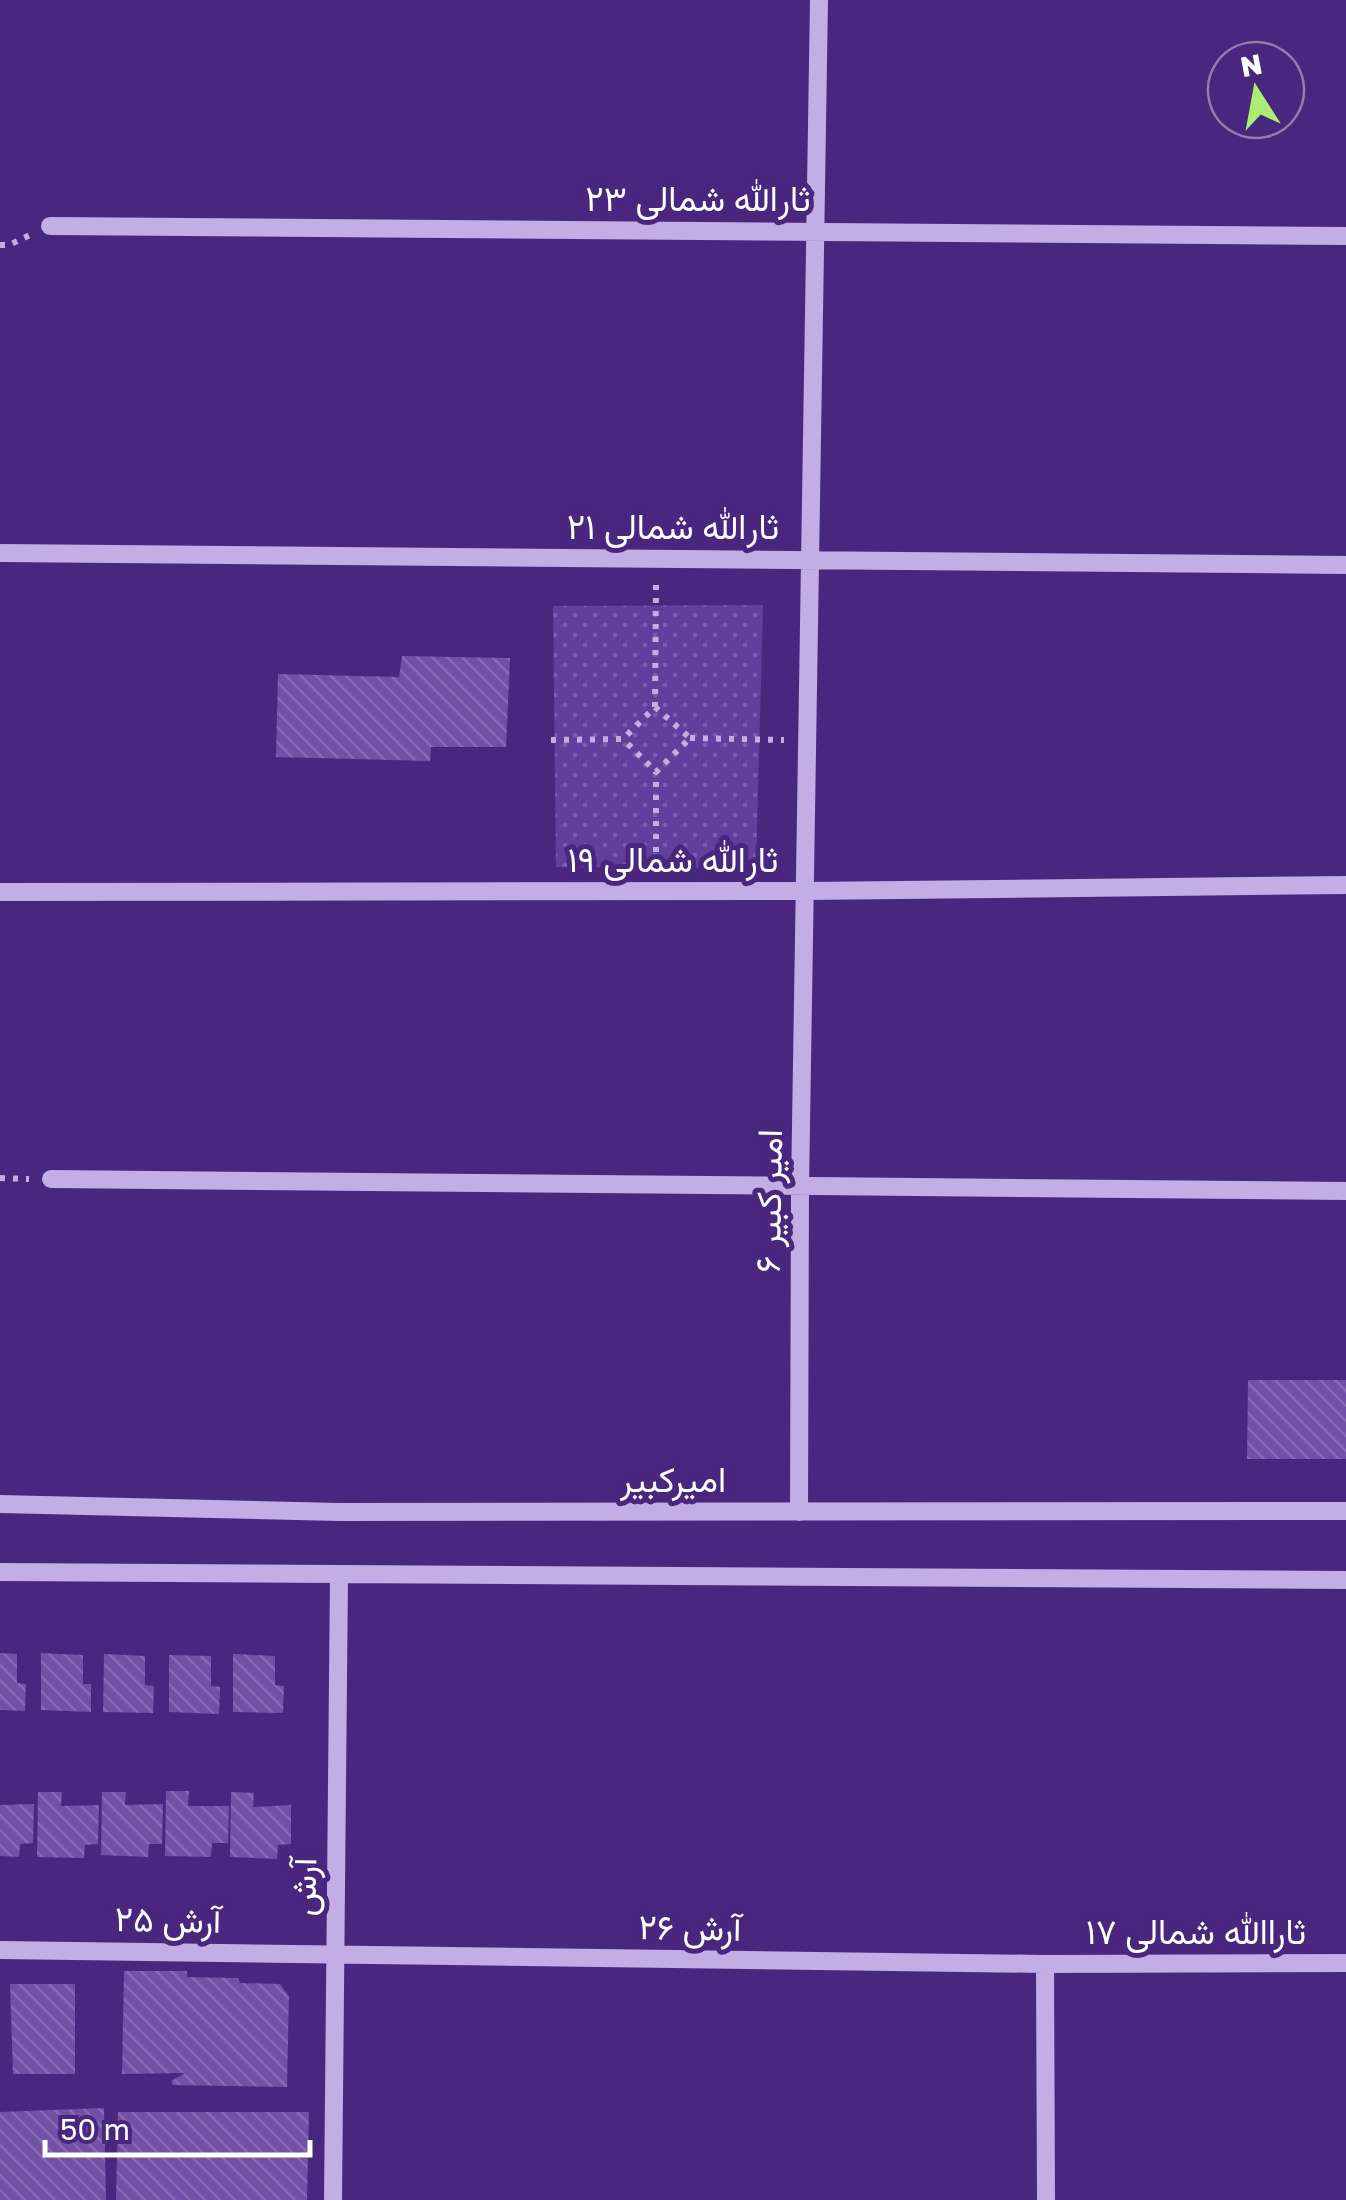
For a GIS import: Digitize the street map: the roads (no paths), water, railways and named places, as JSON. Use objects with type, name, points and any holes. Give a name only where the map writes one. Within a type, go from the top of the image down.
[{"type":"street","name":"امیر کبیر ۶","points":[[798,1512],[819,0]]},
{"type":"street","name":"ثارالله شمالی ۲۳","points":[[50,226],[1346,236]]},
{"type":"street","name":"ثارالله شمالی ۲۱","points":[[0,552],[1346,565]]},
{"type":"street","name":"ثارالله شمالی ۱۹","points":[[0,892],[806,891],[1346,885]]},
{"type":"street","points":[[50,1179],[1346,1191]]},
{"type":"street","name":"امیرکبیر","points":[[0,1504],[340,1512],[1346,1511]]},
{"type":"street","points":[[0,1572],[1346,1580]]},
{"type":"street","name":"آرش","points":[[333,2200],[339,1575]]},
{"type":"street","name":"آرش ۲۵","points":[[0,1950],[334,1954]]},
{"type":"street","name":"آرش ۲۶","points":[[334,1954],[1045,1964]]},
{"type":"street","name":"ثاراالله شمالی ۱۷","points":[[1045,1964],[1346,1963]]},
{"type":"street","points":[[1045,1964],[1046,2200]]}]
